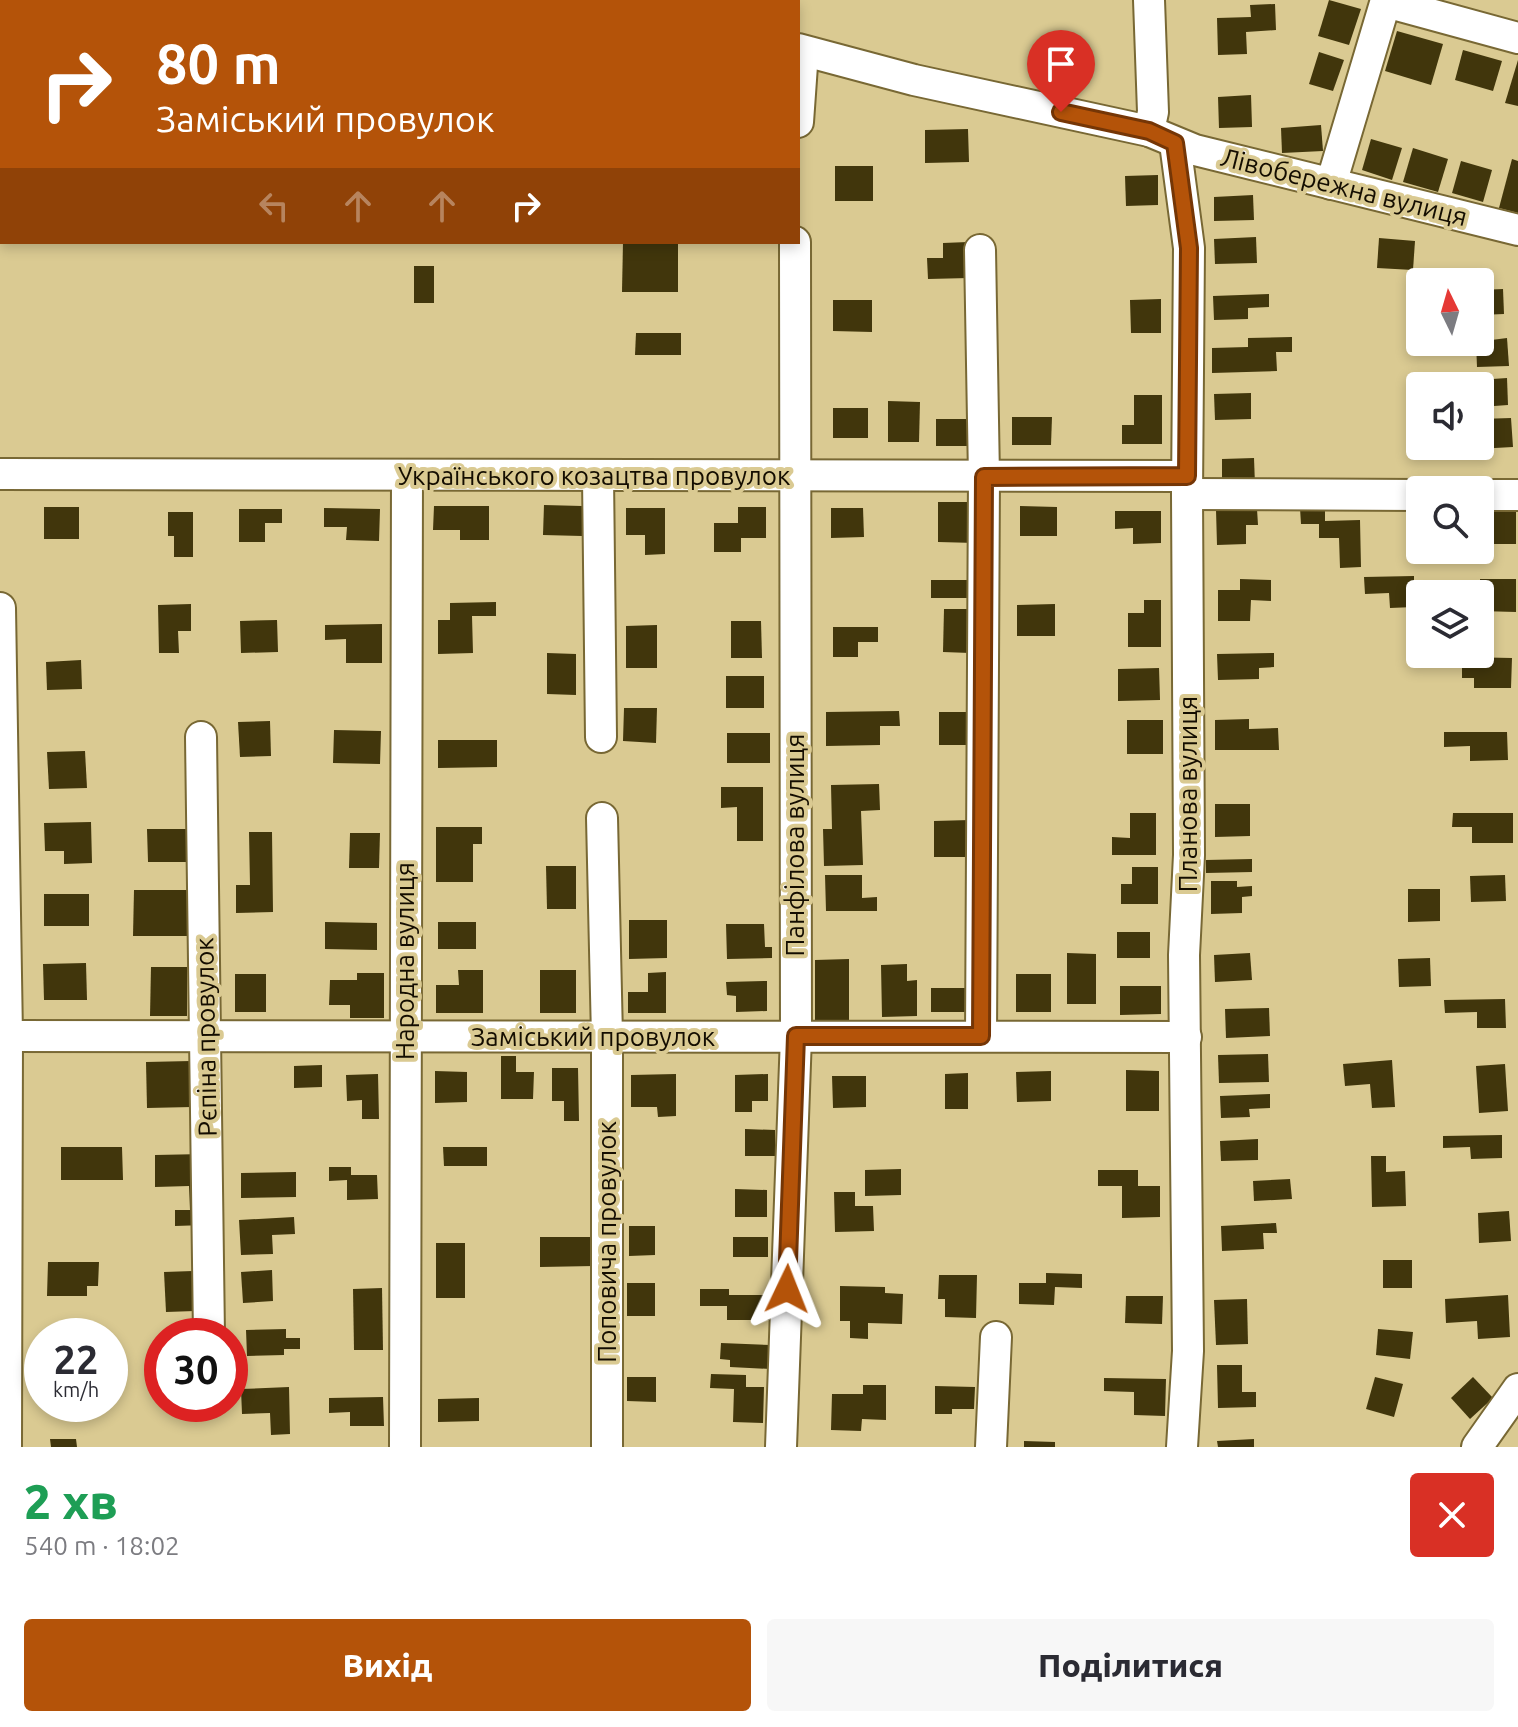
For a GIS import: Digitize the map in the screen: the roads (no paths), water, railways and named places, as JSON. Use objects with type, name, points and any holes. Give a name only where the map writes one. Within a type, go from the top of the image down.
[{"type":"street","name":"Планова вулиця","points":[[1149,0],[1153,112],[1189,248],[1189,855],[1184,955],[1188,1351],[1182,1447]]},
{"type":"street","points":[[1331,184],[1386,1],[1518,38]]},
{"type":"street","name":"Лівобережна вулиця","points":[[800,50],[914,80],[1162,137],[1195,150],[1518,230]]},
{"type":"street","name":"Панфілова вулиця","points":[[781,1447],[796,1036],[795,244]]},
{"type":"street","points":[[980,250],[984,477],[981,1036]]},
{"type":"street","name":"Українського козацтва провулок","points":[[0,474],[984,477],[1406,494]]},
{"type":"street","name":"Народна вулиця","points":[[405,1447],[407,475]]},
{"type":"street","points":[[598,476],[601,737]]},
{"type":"street","points":[[1494,495],[1518,495]]},
{"type":"street","points":[[0,608],[6,1447]]},
{"type":"street","name":"Рєпіна провулок","points":[[201,737],[209,1318]]},
{"type":"street","name":"Поповича провулок","points":[[602,818],[607,1037],[607,1447]]},
{"type":"street","name":"Заміський провулок","points":[[3,1036],[1186,1037]]},
{"type":"street","points":[[991,1447],[996,1337]]},
{"type":"street","points":[[1477,1447],[1518,1389]]}]
